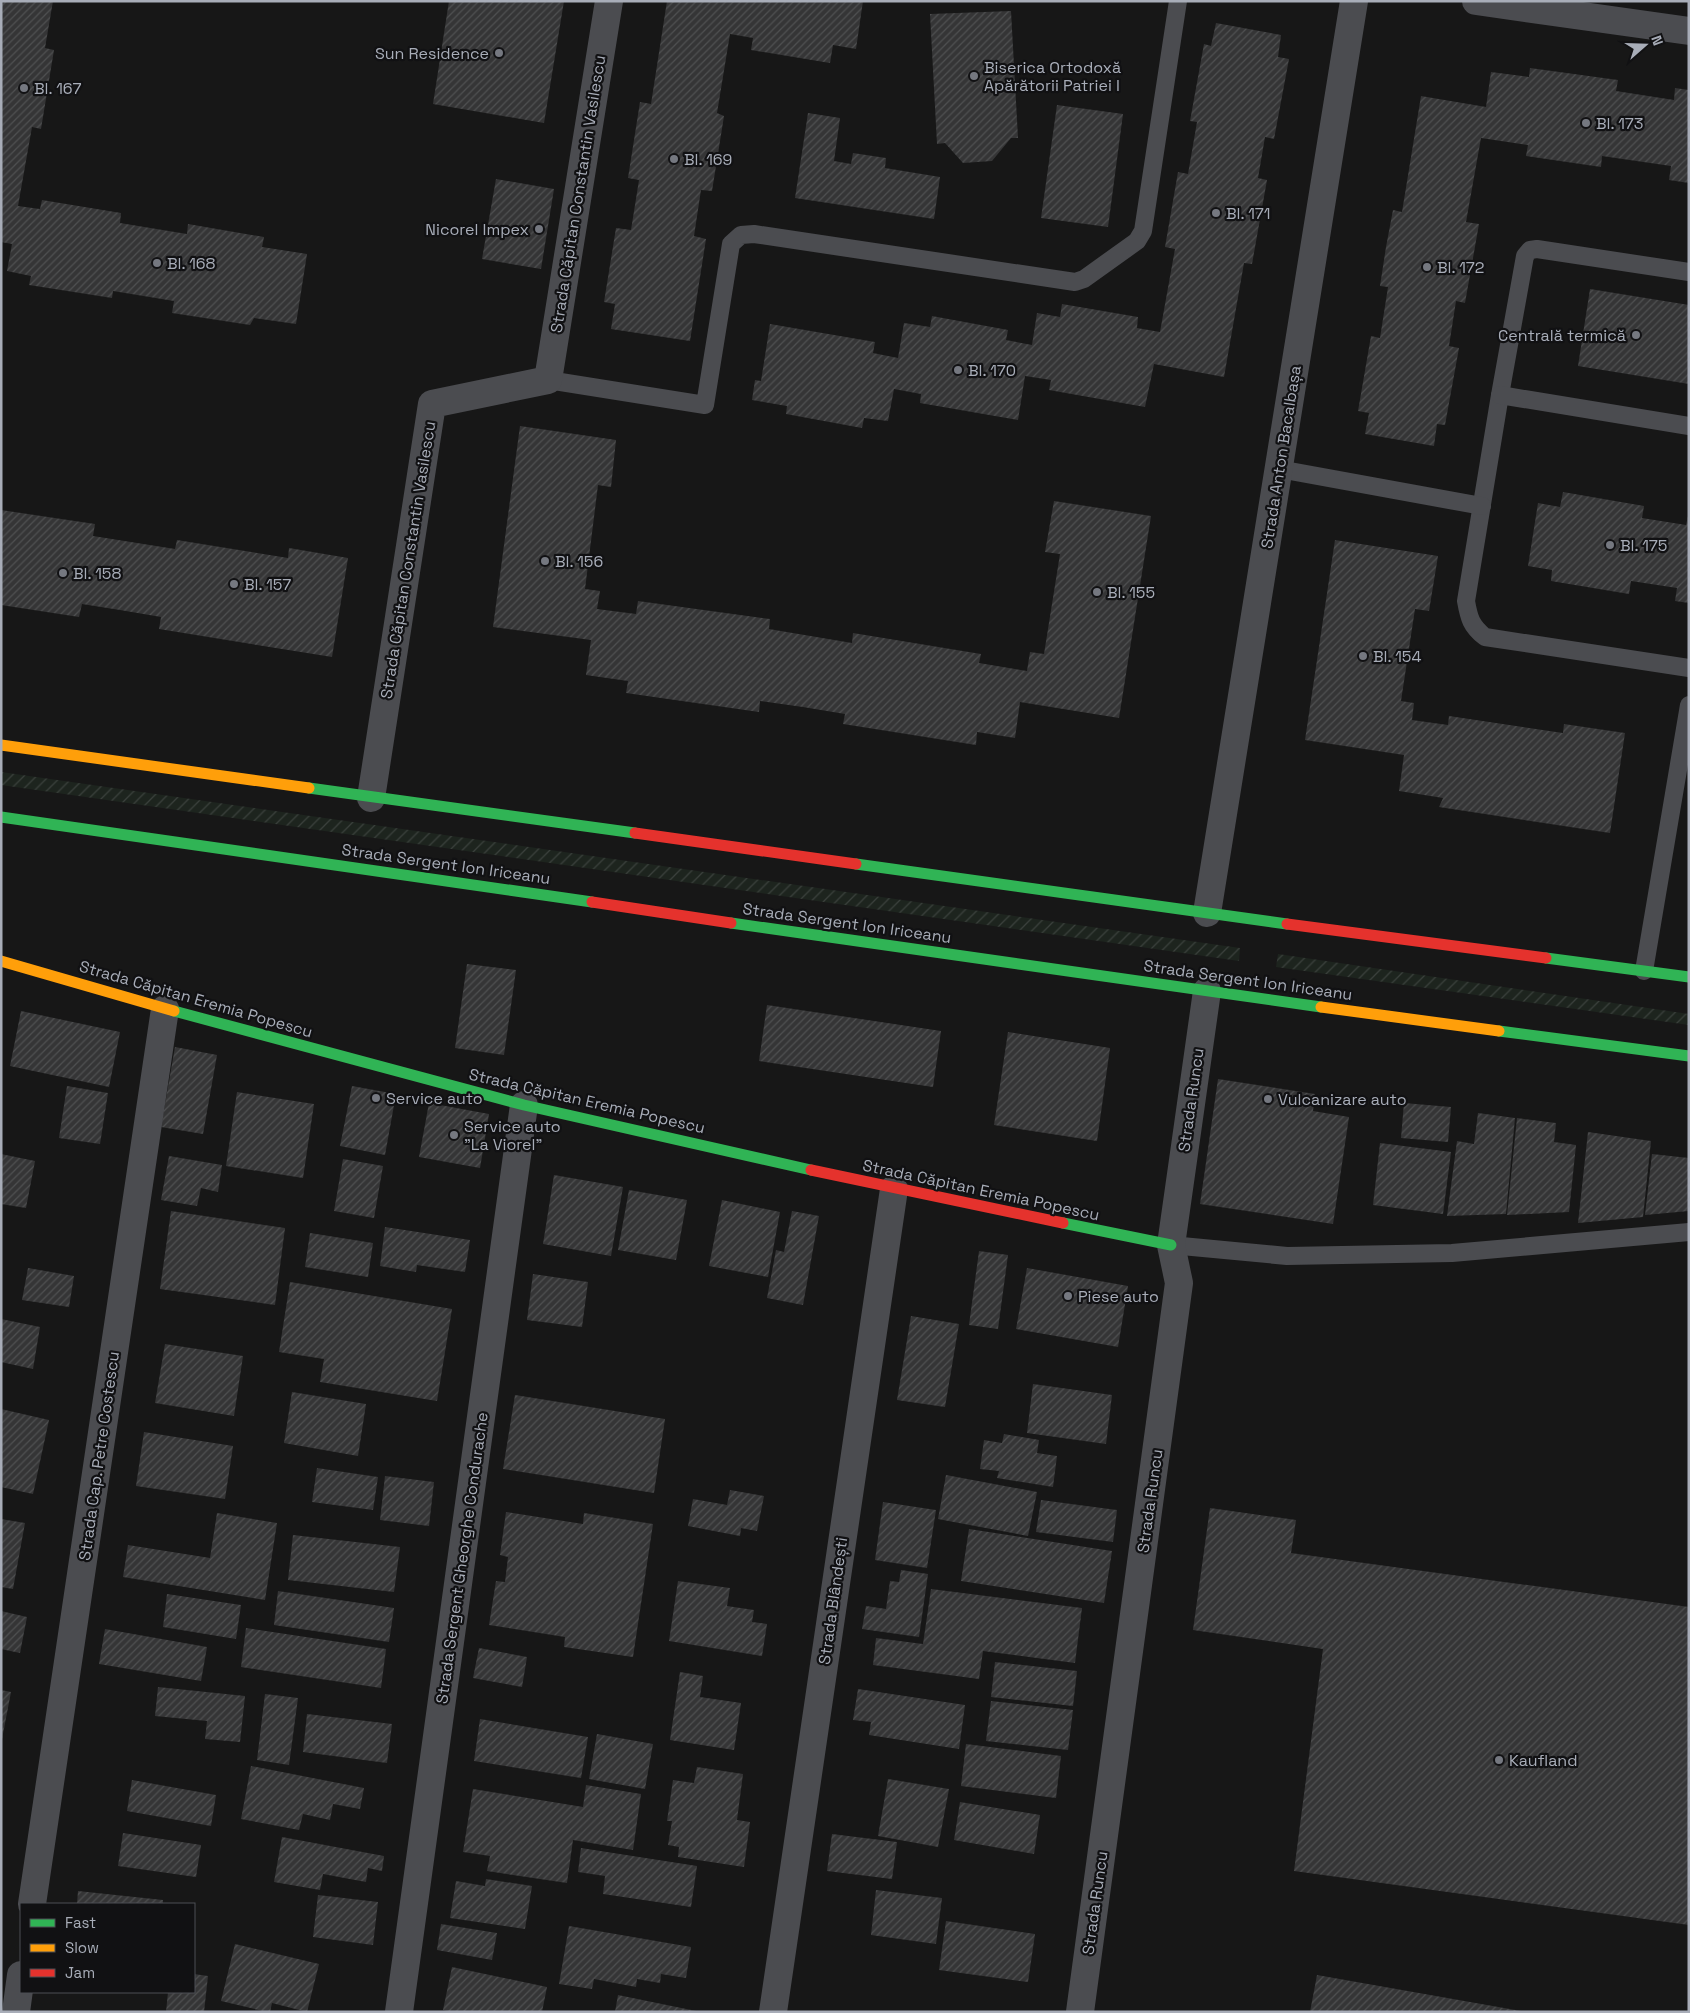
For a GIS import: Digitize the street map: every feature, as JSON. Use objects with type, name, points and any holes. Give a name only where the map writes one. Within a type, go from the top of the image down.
[{"type":"main road","points":[[1,745],[1207,913],[1689,977]]},
{"type":"main road","name":"Strada Sergent Ion Iriceanu","points":[[1,817],[1207,991],[1689,1056]]},
{"type":"main road","name":"Strada Căpitan Eremia Popescu","points":[[1,961],[165,1009],[524,1105],[894,1190],[1172,1245]]},
{"type":"street","name":"Strada Căpitan Constantin Vasilescu","points":[[372,798],[432,404],[548,380],[609,1]]},
{"type":"street","name":"Strada Anton Bacalbașa","points":[[1207,913],[1354,1]]},
{"type":"street","points":[[1476,1],[1689,31]]},
{"type":"street","name":"Strada Runcu","points":[[1080,2012],[1179,1283],[1172,1245],[1207,991]]},
{"type":"street","name":"Strada Cap. Petre Costescu","points":[[32,1903],[165,1009]]},
{"type":"street","name":"Strada Sergent Gheorghe Condurache","points":[[399,2012],[524,1105]]},
{"type":"street","name":"Strada Blândești","points":[[773,2012],[894,1190]]},
{"type":"street","points":[[16,2012],[20,1982]]},
{"type":"lane","points":[[548,380],[705,405],[731,244],[741,235],[763,235],[1075,282],[1084,279],[1137,241],[1143,231],[1178,1]]},
{"type":"lane","points":[[1689,272],[1537,249],[1530,250],[1525,256],[1466,601],[1474,628],[1485,637],[1689,668]]},
{"type":"lane","points":[[1500,395],[1689,426]]},
{"type":"lane","points":[[1278,469],[1482,506]]},
{"type":"lane","points":[[1644,972],[1689,705]]},
{"type":"lane","points":[[1172,1245],[1287,1256],[1452,1253],[1689,1232]]},
{"type":"shaded area","points":[[1,772],[1240,948],[1239,961],[1,785]]},
{"type":"shaded area","points":[[1278,954],[1689,1014],[1689,1025],[1276,967]]},
{"type":"building","name":"Bl. 168","points":[[1,1],[53,1],[45,48],[54,50],[41,129],[32,127],[18,206],[40,209],[42,200],[121,213],[120,223],[187,234],[188,224],[264,237],[262,247],[307,254],[296,324],[254,318],[250,325],[172,313],[174,301],[113,291],[112,298],[29,285],[31,276],[7,271],[12,244],[1,242]]},
{"type":"building","name":"Sun Residence","points":[[449,1],[564,1],[544,123],[433,104]]},
{"type":"building","name":"Bl. 169","points":[[667,1],[863,1],[856,49],[833,45],[830,63],[751,50],[753,38],[730,34],[717,113],[724,116],[712,191],[701,190],[694,236],[706,239],[690,341],[611,329],[615,304],[604,302],[616,228],[631,230],[639,180],[628,178],[640,102],[651,104]]},
{"type":"building","name":"Biserica Ortodoxă Apărătorii Patriei I","points":[[1011,11],[1018,138],[1011,138],[992,161],[963,163],[945,143],[937,144],[930,14]]},
{"type":"building","points":[[1216,23],[1281,35],[1278,57],[1289,59],[1274,139],[1265,137],[1258,178],[1267,180],[1252,264],[1244,263],[1224,377],[1154,364],[1145,407],[1049,390],[1051,380],[1025,376],[1018,420],[920,403],[921,394],[894,389],[888,421],[864,418],[862,428],[786,414],[787,406],[752,400],[755,380],[761,381],[770,324],[875,342],[873,353],[898,358],[904,323],[930,327],[932,316],[1008,330],[1006,340],[1032,345],[1037,313],[1060,317],[1062,304],[1138,317],[1137,328],[1160,332],[1175,249],[1165,247],[1178,172],[1188,174],[1197,122],[1190,121],[1204,44],[1211,46]]},
{"type":"building","name":"Bl. 172","points":[[1530,68],[1618,80],[1616,91],[1674,100],[1675,88],[1689,90],[1689,183],[1669,180],[1671,166],[1602,156],[1601,167],[1526,156],[1528,145],[1481,138],[1466,222],[1479,224],[1465,303],[1456,301],[1449,346],[1459,348],[1445,425],[1437,424],[1434,446],[1365,434],[1369,413],[1358,411],[1371,336],[1380,338],[1388,287],[1380,286],[1386,247],[1393,210],[1402,212],[1421,96],[1486,107],[1491,72],[1529,77]]},
{"type":"building","points":[[1057,105],[1123,114],[1108,227],[1041,218]]},
{"type":"building","points":[[808,113],[840,118],[834,161],[851,164],[853,153],[886,158],[885,168],[940,177],[934,219],[795,198]]},
{"type":"building","points":[[496,179],[554,189],[541,269],[482,259]]},
{"type":"building","name":"Centrală termică","points":[[1590,289],[1689,305],[1689,384],[1578,366]]},
{"type":"building","points":[[520,426],[616,440],[611,487],[598,485],[585,589],[600,591],[597,609],[636,614],[638,601],[770,619],[769,629],[852,643],[853,633],[981,654],[979,663],[1027,671],[1030,652],[1044,654],[1060,554],[1045,552],[1054,501],[1151,516],[1119,718],[1020,702],[1015,738],[977,732],[976,745],[843,724],[845,714],[803,707],[760,701],[759,712],[626,693],[628,681],[586,675],[591,640],[493,627]]},
{"type":"building","name":"Bl. 175","points":[[1563,492],[1644,506],[1642,518],[1686,525],[1689,512],[1689,603],[1675,601],[1677,588],[1631,581],[1629,594],[1551,581],[1552,570],[1528,566],[1538,503],[1560,507]]},
{"type":"building","name":"Bl. 157","points":[[1,510],[95,524],[93,536],[175,549],[177,540],[288,558],[289,548],[348,558],[332,657],[159,629],[161,617],[82,604],[79,617],[1,605]]},
{"type":"building","name":"Bl. 154","points":[[1335,540],[1438,556],[1429,611],[1415,609],[1401,701],[1414,703],[1412,720],[1448,725],[1449,716],[1563,733],[1564,724],[1625,733],[1610,833],[1439,807],[1443,798],[1399,791],[1404,755],[1305,740]]},
{"type":"building","points":[[467,964],[516,970],[504,1055],[455,1048]]},
{"type":"building","points":[[767,1005],[941,1031],[933,1087],[759,1061]]},
{"type":"building","points":[[21,1011],[120,1032],[109,1087],[10,1066]]},
{"type":"building","points":[[1008,1032],[1110,1048],[1097,1141],[994,1125]]},
{"type":"building","points":[[175,1047],[217,1055],[203,1134],[161,1127]]},
{"type":"building","points":[[1218,1079],[1315,1094],[1313,1111],[1349,1117],[1333,1224],[1200,1204]]},
{"type":"building","points":[[67,1086],[108,1093],[100,1144],[59,1138]]},
{"type":"building","points":[[352,1086],[396,1094],[385,1155],[340,1146]]},
{"type":"building","points":[[237,1092],[314,1104],[303,1178],[226,1166]]},
{"type":"building","name":"Service auto \"La Viorel\"","points":[[429,1103],[489,1114],[480,1168],[419,1157]]},
{"type":"building","points":[[1404,1103],[1451,1107],[1448,1142],[1401,1138]]},
{"type":"building","points":[[1478,1113],[1515,1118],[1506,1214],[1447,1216],[1457,1141],[1474,1144]]},
{"type":"building","points":[[1517,1118],[1556,1123],[1554,1142],[1576,1145],[1569,1212],[1507,1215]]},
{"type":"building","points":[[1588,1132],[1651,1141],[1643,1217],[1578,1223]]},
{"type":"building","points":[[1380,1143],[1451,1152],[1443,1214],[1373,1205]]},
{"type":"building","points":[[1,1154],[35,1161],[26,1208],[1,1204]]},
{"type":"building","points":[[1652,1154],[1689,1158],[1689,1211],[1645,1215]]},
{"type":"building","points":[[169,1156],[222,1165],[218,1192],[201,1188],[197,1206],[161,1200]]},
{"type":"building","points":[[343,1159],[383,1166],[374,1218],[334,1211]]},
{"type":"building","points":[[554,1175],[623,1187],[611,1256],[543,1244]]},
{"type":"building","points":[[629,1190],[687,1200],[676,1260],[618,1250]]},
{"type":"building","points":[[722,1200],[780,1212],[768,1277],[709,1266]]},
{"type":"building","points":[[171,1211],[285,1228],[275,1305],[160,1289]]},
{"type":"building","points":[[792,1211],[819,1216],[803,1305],[767,1298],[776,1250],[784,1252]]},
{"type":"building","points":[[385,1227],[470,1240],[465,1272],[417,1265],[416,1272],[380,1266]]},
{"type":"building","points":[[310,1233],[373,1243],[368,1277],[305,1267]]},
{"type":"building","points":[[979,1251],[1008,1255],[998,1329],[969,1325]]},
{"type":"building","points":[[28,1268],[74,1276],[69,1307],[22,1300]]},
{"type":"building","points":[[1027,1268],[1128,1286],[1118,1347],[1016,1329]]},
{"type":"building","points":[[533,1274],[588,1282],[582,1327],[527,1320]]},
{"type":"building","points":[[290,1282],[452,1309],[437,1401],[320,1382],[324,1359],[279,1352]]},
{"type":"building","points":[[911,1316],[959,1324],[945,1407],[897,1400]]},
{"type":"building","points":[[1,1319],[40,1327],[33,1369],[1,1362]]},
{"type":"building","points":[[165,1344],[243,1356],[234,1416],[155,1403]]},
{"type":"building","points":[[1033,1384],[1112,1395],[1106,1444],[1027,1433]]},
{"type":"building","points":[[292,1392],[366,1404],[358,1456],[284,1443]]},
{"type":"building","points":[[515,1395],[665,1419],[654,1493],[503,1469]]},
{"type":"building","points":[[1,1409],[49,1420],[33,1494],[1,1487]]},
{"type":"building","points":[[144,1432],[233,1446],[225,1499],[136,1486]]},
{"type":"building","points":[[1004,1434],[1039,1440],[1037,1453],[1057,1456],[1053,1487],[997,1478],[999,1471],[980,1469],[984,1440],[1002,1443]]},
{"type":"building","points":[[317,1468],[378,1477],[373,1510],[312,1502]]},
{"type":"building","points":[[946,1475],[1037,1492],[1028,1536],[938,1519]]},
{"type":"building","points":[[385,1476],[434,1482],[429,1526],[380,1520]]},
{"type":"building","points":[[730,1490],[764,1496],[757,1531],[741,1528],[740,1536],[688,1526],[693,1499],[727,1505]]},
{"type":"building","points":[[1041,1500],[1117,1510],[1113,1542],[1036,1532]]},
{"type":"building","points":[[883,1502],[936,1510],[927,1568],[875,1560]]},
{"type":"building","name":"Kaufland","points":[[1210,1508],[1296,1520],[1291,1553],[1689,1607],[1689,1925],[1294,1871],[1323,1649],[1193,1630]]},
{"type":"building","points":[[506,1512],[583,1524],[584,1513],[653,1524],[633,1657],[564,1647],[565,1637],[489,1625],[496,1581],[505,1582],[508,1557],[500,1555]]},
{"type":"building","points":[[217,1513],[277,1523],[265,1600],[123,1577],[128,1545],[210,1558]]},
{"type":"building","points":[[1,1519],[25,1523],[13,1589],[1,1587]]},
{"type":"building","points":[[969,1529],[1112,1551],[1104,1603],[961,1581]]},
{"type":"building","points":[[293,1535],[400,1547],[394,1592],[288,1580]]},
{"type":"building","points":[[901,1570],[928,1574],[919,1637],[862,1629],[866,1606],[886,1609],[890,1581],[899,1582]]},
{"type":"building","points":[[678,1581],[730,1588],[727,1606],[754,1610],[752,1622],[767,1624],[762,1656],[669,1641]]},
{"type":"building","points":[[931,1589],[1082,1608],[1075,1663],[983,1651],[979,1679],[873,1665],[876,1638],[923,1644]]},
{"type":"building","points":[[278,1591],[394,1608],[389,1642],[274,1625]]},
{"type":"building","points":[[167,1594],[241,1605],[236,1639],[163,1627]]},
{"type":"building","points":[[1,1611],[27,1617],[20,1653],[1,1649]]},
{"type":"building","points":[[246,1628],[386,1649],[381,1688],[241,1667]]},
{"type":"building","points":[[105,1629],[207,1647],[201,1681],[99,1664]]},
{"type":"building","points":[[479,1648],[527,1657],[522,1687],[473,1678]]},
{"type":"building","points":[[995,1662],[1077,1671],[1073,1706],[991,1697]]},
{"type":"building","points":[[680,1672],[703,1676],[700,1697],[741,1703],[734,1750],[670,1740]]},
{"type":"building","points":[[158,1687],[245,1696],[240,1742],[205,1739],[207,1721],[155,1716]]},
{"type":"building","points":[[858,1689],[965,1705],[959,1749],[869,1735],[871,1722],[853,1720]]},
{"type":"building","points":[[1,1690],[11,1692],[2,1739],[1,1739]]},
{"type":"building","points":[[265,1694],[298,1698],[289,1765],[257,1760]]},
{"type":"building","points":[[991,1701],[1073,1710],[1068,1750],[986,1741]]},
{"type":"building","points":[[307,1714],[392,1724],[387,1763],[303,1752]]},
{"type":"building","points":[[480,1719],[588,1737],[581,1778],[474,1761]]},
{"type":"building","points":[[597,1734],[653,1744],[645,1789],[589,1779]]},
{"type":"building","points":[[966,1744],[1061,1756],[1056,1798],[961,1786]]},
{"type":"building","points":[[251,1766],[364,1788],[360,1809],[333,1804],[330,1820],[303,1814],[299,1830],[241,1819]]},
{"type":"building","points":[[697,1767],[743,1774],[737,1820],[750,1822],[744,1867],[678,1857],[679,1847],[668,1845],[672,1821],[667,1821],[673,1780],[694,1783]]},
{"type":"building","points":[[888,1779],[949,1789],[938,1847],[878,1836]]},
{"type":"building","points":[[132,1780],[216,1795],[211,1826],[127,1811]]},
{"type":"building","points":[[586,1785],[641,1794],[633,1850],[573,1840],[567,1883],[487,1871],[490,1856],[463,1852],[473,1789],[583,1807]]},
{"type":"building","points":[[960,1802],[1040,1815],[1034,1854],[954,1840]]},
{"type":"building","points":[[123,1833],[201,1845],[196,1877],[118,1866]]},
{"type":"building","points":[[832,1834],[897,1842],[892,1879],[827,1871]]},
{"type":"building","points":[[282,1837],[384,1856],[382,1871],[368,1868],[366,1882],[323,1874],[320,1890],[274,1882]]},
{"type":"building","points":[[581,1848],[697,1866],[691,1907],[603,1894],[605,1876],[578,1872]]},
{"type":"building","points":[[486,1879],[532,1886],[525,1929],[450,1918],[456,1881],[485,1886]]},
{"type":"building","points":[[876,1890],[942,1898],[936,1944],[871,1935]]},
{"type":"building","points":[[78,1891],[163,1900],[163,1903],[77,1903]]},
{"type":"building","points":[[318,1895],[378,1902],[373,1945],[313,1937]]},
{"type":"building","points":[[946,1921],[1035,1934],[1028,1982],[939,1970]]},
{"type":"building","points":[[441,1924],[497,1933],[492,1960],[437,1950]]},
{"type":"building","points":[[569,1926],[691,1947],[686,1978],[661,1974],[660,1983],[637,1979],[636,1987],[594,1979],[592,1989],[559,1984]]},
{"type":"building","points":[[235,1944],[319,1964],[307,2012],[272,2003],[270,2012],[267,2012],[221,2001]]},
{"type":"building","points":[[452,1967],[547,1987],[542,2012],[451,2012],[443,2010]]},
{"type":"building","points":[[195,1974],[208,1976],[204,2012],[166,2012],[168,1993],[195,1993]]},
{"type":"building","points":[[1317,1975],[1521,2011],[1521,2012],[1310,2012]]},
{"type":"building","points":[[618,1995],[696,2011],[696,2012],[615,2012]]},
{"type":"traffic: fast","points":[[309,788],[635,833]]},
{"type":"traffic: fast","points":[[1,817],[592,902]]},
{"type":"traffic: fast","points":[[856,864],[1287,924]]},
{"type":"traffic: fast","points":[[731,923],[1321,1007]]},
{"type":"traffic: fast","points":[[1546,958],[1689,977]]},
{"type":"traffic: fast","points":[[174,1011],[524,1105],[811,1170]]},
{"type":"traffic: fast","points":[[1499,1031],[1689,1056]]},
{"type":"traffic: fast","points":[[1063,1223],[1171,1245]]},
{"type":"traffic: slow","points":[[1,745],[309,788]]},
{"type":"traffic: slow","points":[[1,961],[174,1011]]},
{"type":"traffic: slow","points":[[1321,1007],[1499,1031]]},
{"type":"traffic: jam","points":[[635,833],[856,864]]},
{"type":"traffic: jam","points":[[592,902],[731,923]]},
{"type":"traffic: jam","points":[[1287,924],[1546,958]]},
{"type":"traffic: jam","points":[[811,1170],[1063,1223]]},
{"type":"place","name":"Sun Residence","points":[[499,53]]},
{"type":"place","name":"Biserica Ortodoxă Apărătorii Patriei I","points":[[974,76]]},
{"type":"place","name":"Bl. 167","points":[[24,88]]},
{"type":"place","name":"Bl. 173","points":[[1586,123]]},
{"type":"place","name":"Bl. 169","points":[[674,159]]},
{"type":"place","name":"Bl. 171","points":[[1216,213]]},
{"type":"place","name":"Nicorel Impex","points":[[539,229]]},
{"type":"place","name":"Bl. 168","points":[[157,263]]},
{"type":"place","name":"Bl. 172","points":[[1427,267]]},
{"type":"place","name":"Centrală termică","points":[[1636,335]]},
{"type":"place","name":"Bl. 170","points":[[958,370]]},
{"type":"place","name":"Bl. 175","points":[[1610,545]]},
{"type":"place","name":"Bl. 156","points":[[545,561]]},
{"type":"place","name":"Bl. 158","points":[[63,573]]},
{"type":"place","name":"Bl. 157","points":[[234,584]]},
{"type":"place","name":"Bl. 155","points":[[1097,592]]},
{"type":"place","name":"Bl. 154","points":[[1363,656]]},
{"type":"place","name":"Service auto","points":[[376,1098]]},
{"type":"place","name":"Vulcanizare auto","points":[[1268,1099]]},
{"type":"place","name":"Service auto \"La Viorel\"","points":[[454,1135]]},
{"type":"place","name":"Piese auto","points":[[1068,1296]]},
{"type":"place","name":"Kaufland","points":[[1499,1760]]}]
